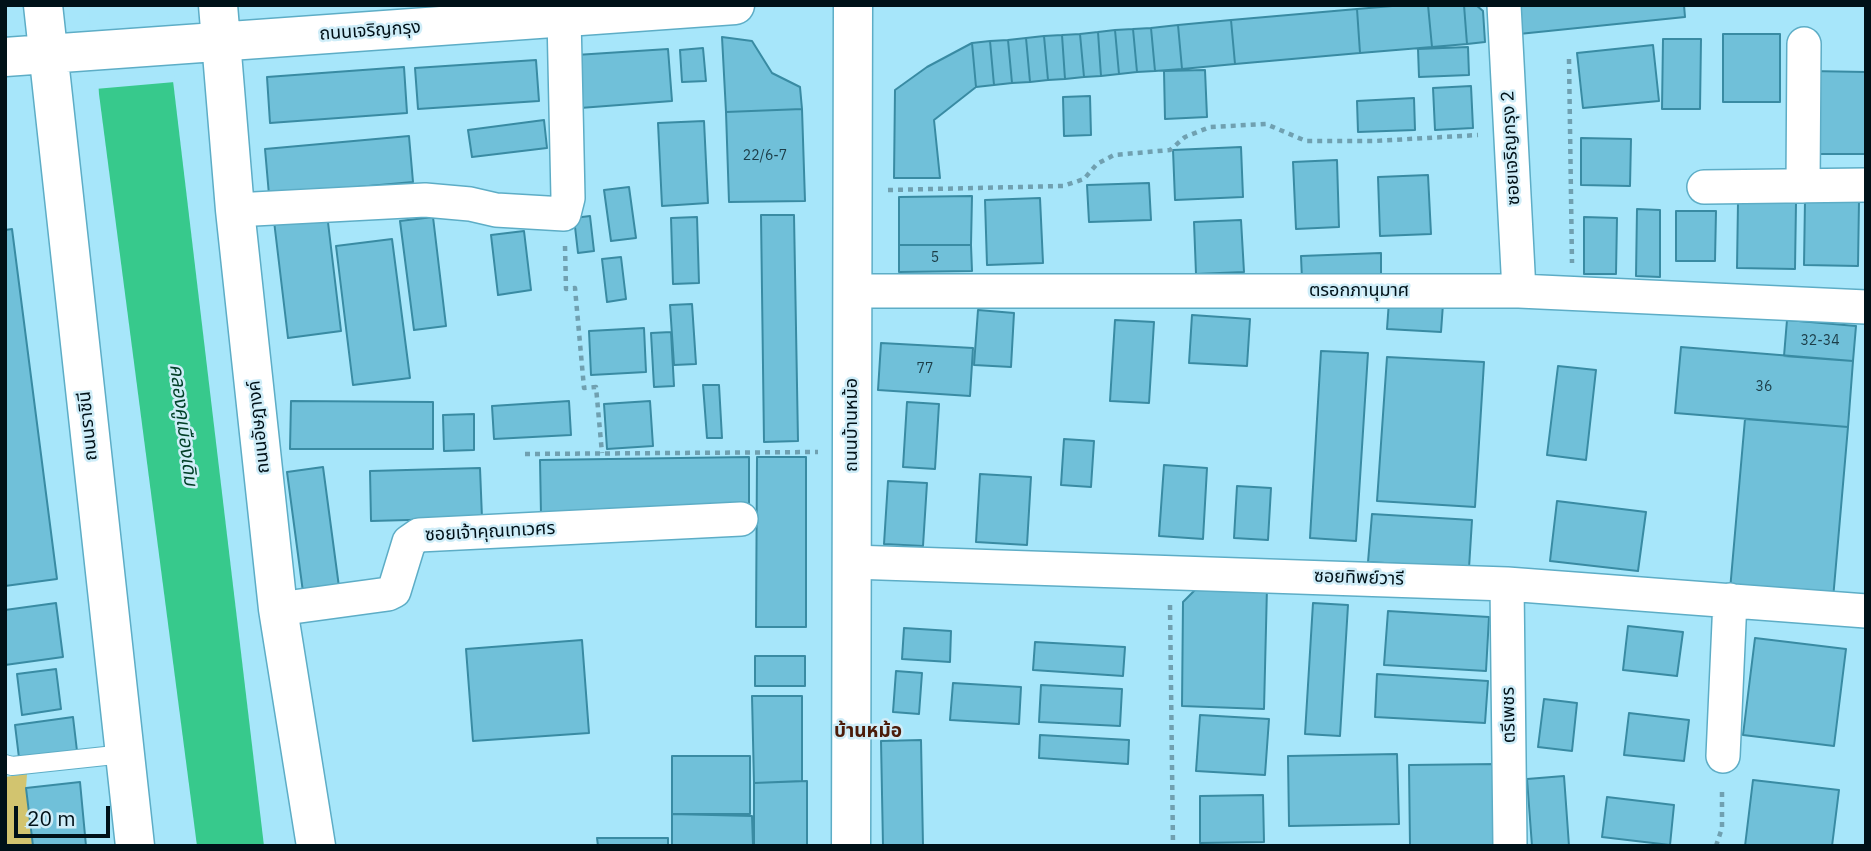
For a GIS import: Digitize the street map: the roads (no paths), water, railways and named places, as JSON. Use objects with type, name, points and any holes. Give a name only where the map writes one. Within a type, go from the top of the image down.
[{"type":"street","name":"ถนนราชินี","points":[[43,5],[67,53],[124,754],[135,846]]},
{"type":"street","name":"ถนนเจริญกรุง","points":[[5,57],[67,53],[208,30],[515,13],[564,17],[735,5]]},
{"type":"street","name":"ถนนบ้านหม้อ","points":[[851,846],[853,5]]},
{"type":"street","name":"ซอยเจริญกรุง 2","points":[[1504,5],[1519,291]]},
{"type":"street","points":[[235,210],[425,200],[470,204],[496,210],[564,214],[568,198],[564,17]]},
{"type":"street","name":"ถนนอัษฎางค์","points":[[208,30],[235,210],[278,609],[316,846]]},
{"type":"street","points":[[1803,186],[1804,44]]},
{"type":"street","points":[[1704,187],[1866,185]]},
{"type":"street","name":"ตรอกภานุมาศ","points":[[852,291],[1519,291],[1866,307]]},
{"type":"street","name":"ซอยเจ้าคุณเทเวศร","points":[[278,609],[394,591],[409,542],[419,535],[741,519]]},
{"type":"street","name":"ซอยทิพย์วารี","points":[[852,562],[1507,584],[1866,611]]},
{"type":"street","name":"ตรีเพชร","points":[[1507,584],[1510,846]]},
{"type":"street","points":[[1723,756],[1730,600]]},
{"type":"lane","points":[[5,764],[12,766],[124,754]]},
{"type":"water","name":"คลองคูเมืองเดิม","points":[[93,5],[164,5],[264,846],[197,846],[99,94]]},
{"type":"district","name":"บ้านหม้อ","points":[[868,732]]}]
